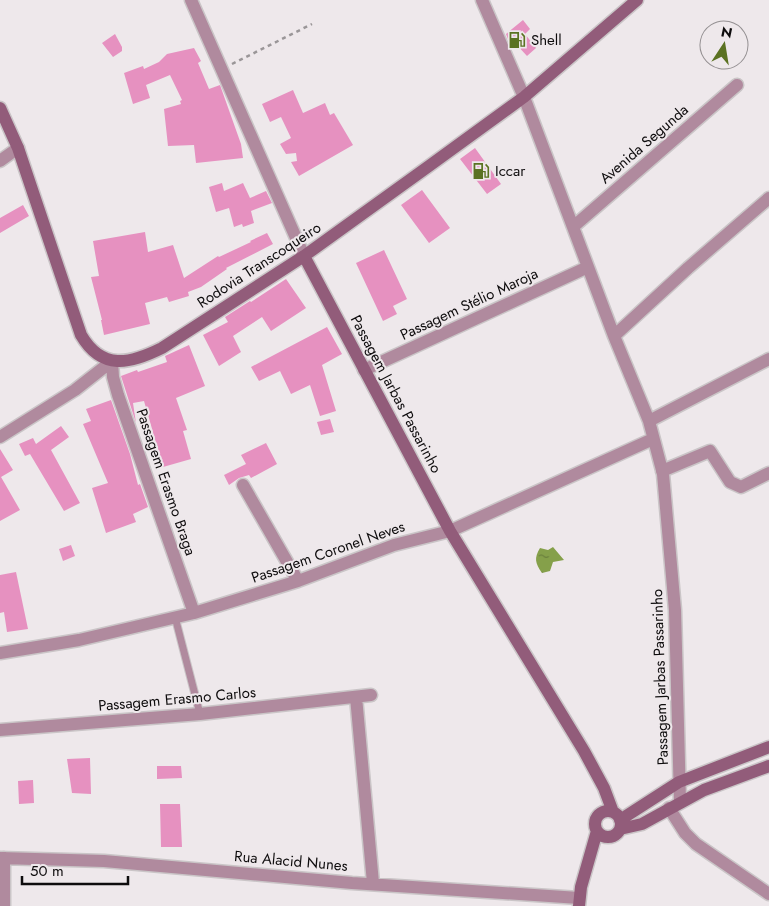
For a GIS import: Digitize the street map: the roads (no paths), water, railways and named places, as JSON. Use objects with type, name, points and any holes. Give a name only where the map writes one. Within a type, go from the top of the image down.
[{"type":"main road","name":"Rodovia Transcoqueiro","points":[[112,361],[127,362],[162,348],[304,256],[524,96],[637,0]]},
{"type":"main road","points":[[0,108],[18,148],[81,335],[97,355],[112,361]]},
{"type":"main road","name":"Passagem Jarbas Passarinho","points":[[304,256],[450,531],[584,751],[604,788],[614,818]]},
{"type":"main road","points":[[614,818],[679,782],[766,750],[769,747]]},
{"type":"main road","points":[[614,818],[613,836],[603,834],[595,824],[597,818],[614,818],[642,824],[704,790],[769,766]]},
{"type":"main road","points":[[579,902],[586,871],[603,834]]},
{"type":"street","name":"Passagem Jarbas Passarinho","points":[[191,0],[304,256]]},
{"type":"street","name":"Passagem Jarbas Passarinho","points":[[482,0],[524,96],[614,336],[649,421],[662,471],[675,610],[680,802]]},
{"type":"street","name":"Avenida Segunda","points":[[573,227],[737,85]]},
{"type":"street","points":[[0,161],[18,148]]},
{"type":"street","points":[[614,336],[688,268],[769,198]]},
{"type":"street","name":"Passagem Stélio Maroja","points":[[364,370],[588,267]]},
{"type":"street","points":[[649,421],[769,359]]},
{"type":"street","points":[[0,437],[75,390],[112,361]]},
{"type":"street","name":"Passagem Erasmo Braga","points":[[112,361],[113,377],[118,394],[194,613]]},
{"type":"street","name":"Passagem Coronel Neves","points":[[0,654],[79,640],[194,613],[298,581],[394,546],[450,531],[653,439]]},
{"type":"street","points":[[662,471],[710,451],[730,482],[741,487],[769,473]]},
{"type":"street","points":[[242,485],[298,581]]},
{"type":"street","name":"Passagem Erasmo Carlos","points":[[0,730],[200,714],[371,695]]},
{"type":"street","points":[[356,696],[373,883]]},
{"type":"street","points":[[669,808],[685,833],[696,844],[769,894]]},
{"type":"street","points":[[2,858],[4,906]]},
{"type":"street","name":"Rua Alacid Nunes","points":[[2,858],[104,861],[373,883],[540,901],[579,902]]},
{"type":"lane","points":[[175,617],[200,714]]},
{"type":"water","points":[[553,547],[564,560],[553,562],[550,571],[542,573],[536,560],[538,552],[540,548],[548,550]]},
{"type":"place","name":"Shell","points":[[517,40]]},
{"type":"place","name":"Iccar","points":[[481,171]]}]
